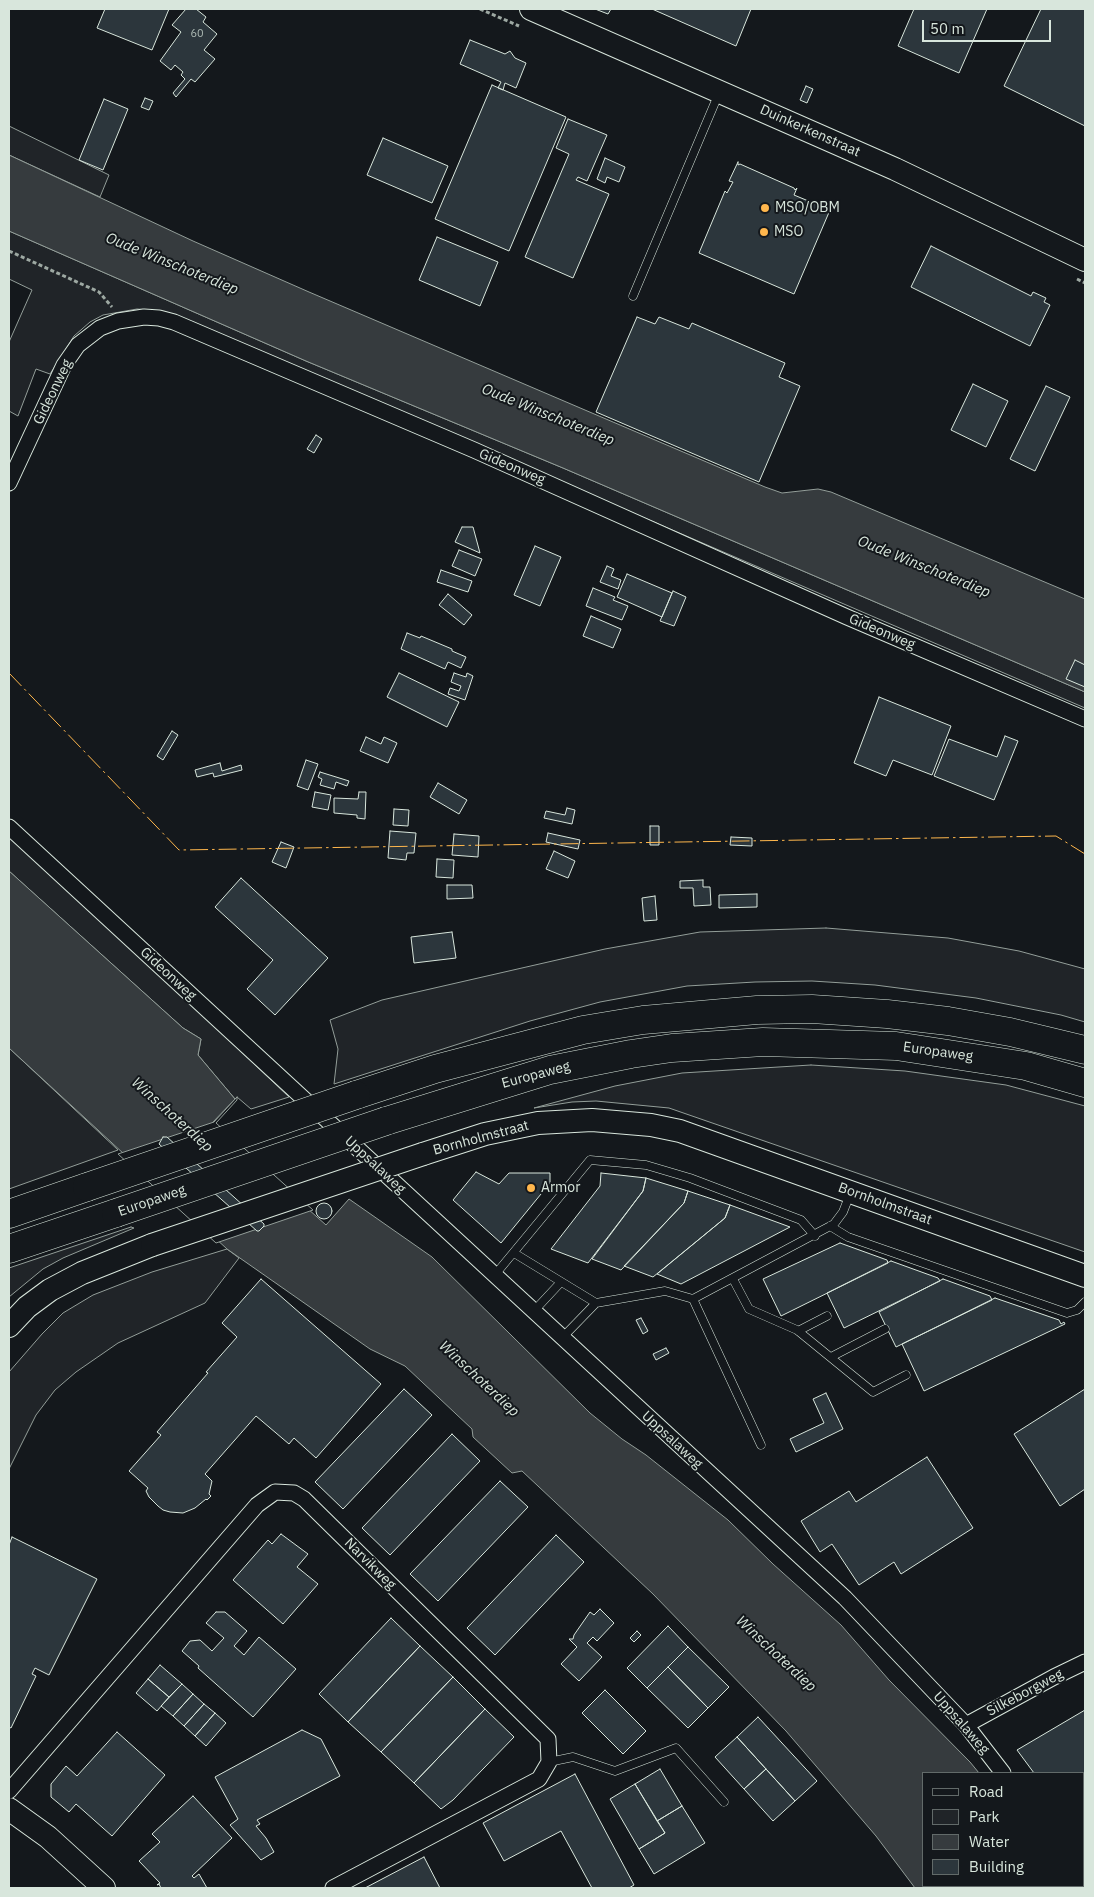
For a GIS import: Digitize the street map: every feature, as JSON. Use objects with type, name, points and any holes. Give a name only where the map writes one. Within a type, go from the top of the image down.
[{"type":"highway","points":[[9,1214],[435,1069],[583,1030],[643,1020],[757,1010],[812,1009],[887,1014],[948,1021],[1010,1032],[1085,1050]]},
{"type":"highway","name":"Europaweg","points":[[9,1250],[386,1121],[550,1070],[631,1054],[672,1048],[763,1042],[906,1047],[1026,1066],[1085,1083]]},
{"type":"street","name":"Duinkerkenstraat","points":[[530,9],[895,168],[1085,260]]},
{"type":"street","name":"Gideonweg","points":[[9,483],[64,365],[78,345],[100,328],[118,321],[144,317],[174,322],[571,492],[847,617],[1085,719]]},
{"type":"street","name":"Gideonweg","points":[[9,827],[327,1120]]},
{"type":"street","name":"Uppsalaweg","points":[[327,1120],[845,1598],[966,1725],[1002,1772]]},
{"type":"street","name":"Bornholmstraat","points":[[9,1326],[27,1307],[50,1290],[82,1273],[152,1245],[485,1134],[529,1124],[565,1120],[622,1121],[680,1132],[1085,1276]]},
{"type":"street","name":"Narvikweg","points":[[9,1791],[257,1505],[275,1492],[294,1493],[304,1499],[541,1732],[548,1739],[549,1762]]},
{"type":"street","name":"Silkeborgweg","points":[[966,1725],[1085,1662]]},
{"type":"street","points":[[333,1888],[539,1779],[549,1762]]},
{"type":"street","points":[[9,1809],[48,1837],[104,1888]]},
{"type":"lane","points":[[632,296],[720,91]]},
{"type":"lane","points":[[494,1276],[590,1160],[646,1165],[690,1178],[801,1220],[815,1236]]},
{"type":"lane","points":[[562,1338],[596,1303],[665,1291],[693,1299],[733,1279],[815,1236],[830,1226],[843,1212],[851,1192]]},
{"type":"lane","points":[[830,1226],[848,1237],[1068,1313],[1077,1310],[1085,1302]]},
{"type":"lane","points":[[514,1253],[596,1303]]},
{"type":"lane","points":[[733,1279],[749,1309],[798,1331],[873,1392],[906,1375]]},
{"type":"lane","points":[[533,1312],[561,1282]]},
{"type":"lane","points":[[693,1299],[761,1445]]},
{"type":"lane","points":[[798,1331],[827,1316]]},
{"type":"lane","points":[[831,1357],[885,1329]]},
{"type":"lane","points":[[549,1762],[572,1757],[615,1771],[676,1748],[724,1802]]},
{"type":"path","points":[[9,251],[99,292],[111,304],[118,321]]},
{"type":"green space","points":[[9,126],[109,175],[100,197],[9,155]]},
{"type":"green space","points":[[9,231],[306,361],[563,468],[1085,692],[1085,708],[174,315],[160,311],[137,309],[103,315],[90,322],[74,336],[50,374],[36,369],[18,416],[9,411],[9,342],[32,290],[9,279]]},
{"type":"green space","points":[[9,837],[55,876],[289,1097],[251,1109],[237,1097],[235,1099],[198,1055],[201,1039],[183,1028],[9,871]]},
{"type":"green space","points":[[826,928],[948,938],[1019,951],[1085,969],[1085,1022],[1061,1015],[976,998],[875,985],[812,981],[687,986],[600,1002],[530,1021],[334,1084],[338,1049],[330,1020],[382,1000],[605,949],[700,932]]},
{"type":"green space","points":[[9,1048],[118,1150],[9,1189]]},
{"type":"green space","points":[[811,1065],[905,1071],[1006,1085],[1085,1106],[1085,1252],[669,1108],[596,1101],[572,1102],[534,1108],[615,1086],[682,1073]]},
{"type":"green space","points":[[131,1227],[134,1228],[63,1258],[43,1269],[9,1297],[9,1268]]},
{"type":"green space","points":[[227,1249],[239,1258],[205,1303],[118,1343],[76,1372],[55,1390],[36,1415],[9,1469],[9,1372],[42,1334],[63,1313],[93,1295],[152,1272]]},
{"type":"water","name":"Oude Winschoterdiep","points":[[9,155],[193,241],[309,292],[765,487],[782,493],[818,489],[831,492],[1085,599],[1085,692],[563,468],[306,361],[9,231]]},
{"type":"water","name":"Winschoterdiep","points":[[9,871],[183,1028],[201,1039],[198,1055],[235,1099],[213,1122],[214,1125],[326,1225],[349,1199],[432,1257],[590,1413],[728,1520],[773,1564],[841,1625],[889,1680],[970,1762],[978,1772],[922,1772],[922,1887],[1064,1888],[915,1888],[876,1836],[786,1731],[653,1594],[522,1471],[512,1473],[473,1437],[472,1429],[405,1366],[370,1349],[227,1249],[9,1048]]},
{"type":"pier","points":[[237,1097],[237,1100],[216,1123],[313,1210],[216,1243],[118,1154],[214,1122]]},
{"type":"building","points":[[105,9],[169,9],[152,50],[97,28]]},
{"type":"building","points":[[186,9],[196,9],[206,17],[203,22],[217,34],[204,50],[215,59],[195,82],[191,79],[176,97],[173,93],[185,79],[181,75],[183,72],[175,65],[171,70],[160,61],[181,32],[172,25]]},
{"type":"building","points":[[595,9],[611,9],[608,14]]},
{"type":"building","points":[[652,9],[751,9],[736,46]]},
{"type":"building","points":[[914,9],[987,9],[959,73],[898,46]]},
{"type":"building","points":[[1041,9],[1085,9],[1085,126],[1004,86]]},
{"type":"building","points":[[470,40],[505,54],[510,51],[515,58],[526,63],[516,88],[505,83],[503,90],[498,88],[501,82],[460,64]]},
{"type":"building","points":[[492,85],[566,117],[509,251],[435,219]]},
{"type":"building","points":[[806,86],[813,89],[807,103],[800,100]]},
{"type":"building","points":[[145,98],[153,101],[149,110],[141,107]]},
{"type":"building","points":[[104,99],[128,109],[103,170],[79,160]]},
{"type":"building","points":[[568,119],[607,135],[587,181],[578,177],[576,180],[609,194],[573,278],[525,257],[569,154],[556,148]]},
{"type":"building","points":[[383,138],[448,166],[432,203],[367,175]]},
{"type":"building","points":[[605,158],[625,167],[619,182],[607,177],[605,183],[597,179]]},
{"type":"building","name":"MSO","points":[[738,162],[738,165],[740,164],[795,190],[797,188],[794,195],[830,210],[794,294],[699,253],[725,191],[727,193],[733,182],[729,181]]},
{"type":"building","points":[[437,237],[498,262],[480,306],[419,280]]},
{"type":"building","points":[[931,246],[1031,296],[1033,292],[1046,298],[1044,302],[1050,305],[1030,346],[911,287]]},
{"type":"building","points":[[637,317],[655,324],[659,317],[689,329],[692,323],[785,363],[779,377],[800,386],[759,482],[596,412]]},
{"type":"building","points":[[973,384],[1008,401],[986,447],[951,430]]},
{"type":"building","points":[[1046,386],[1070,397],[1035,471],[1010,459]]},
{"type":"building","points":[[316,435],[322,439],[314,453],[307,449]]},
{"type":"building","points":[[462,527],[473,527],[480,553],[455,542]]},
{"type":"building","points":[[535,546],[561,557],[540,606],[514,595]]},
{"type":"building","points":[[459,550],[482,559],[475,576],[452,566]]},
{"type":"building","points":[[607,566],[614,569],[611,576],[621,580],[618,589],[600,582]]},
{"type":"building","points":[[441,570],[472,581],[468,592],[437,582]]},
{"type":"building","points":[[627,574],[672,593],[662,617],[617,597]]},
{"type":"building","points":[[593,588],[615,597],[613,600],[628,606],[622,620],[586,606]]},
{"type":"building","points":[[673,591],[686,597],[674,626],[660,621]]},
{"type":"building","points":[[448,594],[472,615],[464,625],[439,605]]},
{"type":"building","points":[[591,616],[621,629],[613,648],[583,636]]},
{"type":"building","points":[[407,633],[420,638],[421,636],[466,657],[461,668],[448,662],[445,669],[401,649]]},
{"type":"building","points":[[1075,660],[1085,665],[1085,687],[1066,679]]},
{"type":"building","points":[[399,673],[459,702],[447,727],[387,697]]},
{"type":"building","points":[[454,673],[466,677],[467,673],[473,676],[465,700],[448,694],[450,688],[459,691],[461,686],[451,682]]},
{"type":"building","points":[[879,697],[951,726],[932,775],[893,760],[886,776],[854,763]]},
{"type":"building","points":[[172,731],[178,735],[163,760],[157,756]]},
{"type":"building","points":[[1005,736],[1018,741],[994,800],[934,776],[949,739],[997,757]]},
{"type":"building","points":[[366,737],[381,744],[384,737],[397,743],[388,763],[360,751]]},
{"type":"building","points":[[306,760],[318,764],[308,790],[297,786]]},
{"type":"building","points":[[220,763],[222,771],[241,765],[242,770],[214,777],[213,773],[197,777],[195,770]]},
{"type":"building","points":[[320,772],[349,781],[347,786],[336,782],[334,789],[320,785],[322,779],[318,777]]},
{"type":"building","points":[[438,783],[467,800],[459,814],[430,797]]},
{"type":"building","points":[[315,792],[331,795],[328,810],[312,807]]},
{"type":"building","points":[[359,792],[366,792],[365,819],[357,818],[357,815],[334,813],[334,798],[358,799]]},
{"type":"building","points":[[567,808],[575,810],[572,824],[544,818],[546,811],[565,815]]},
{"type":"building","points":[[394,809],[409,810],[408,826],[393,825]]},
{"type":"building","points":[[650,826],[659,826],[659,845],[650,845]]},
{"type":"building","points":[[390,831],[416,833],[414,853],[407,853],[406,860],[388,858]]},
{"type":"building","points":[[548,833],[580,840],[578,849],[546,842]]},
{"type":"building","points":[[454,834],[479,836],[478,857],[452,855]]},
{"type":"building","points":[[731,837],[752,838],[752,846],[730,845]]},
{"type":"building","points":[[281,842],[294,847],[286,868],[272,862]]},
{"type":"building","points":[[554,851],[575,861],[568,878],[546,869]]},
{"type":"building","points":[[437,859],[454,860],[453,878],[436,877]]},
{"type":"building","points":[[241,878],[328,958],[275,1015],[247,989],[273,960],[215,907]]},
{"type":"building","points":[[703,880],[703,887],[710,887],[711,905],[694,906],[693,888],[680,888],[680,881]]},
{"type":"building","points":[[447,885],[472,885],[473,898],[447,899]]},
{"type":"building","points":[[757,894],[757,907],[719,908],[719,895]]},
{"type":"building","points":[[655,896],[657,920],[644,921],[642,898]]},
{"type":"building","points":[[452,932],[456,958],[414,963],[411,937]]},
{"type":"building","points":[[163,1137],[167,1137],[264,1226],[257,1231],[159,1144]]},
{"type":"building","points":[[476,1172],[499,1184],[509,1173],[550,1173],[550,1183],[501,1243],[453,1200]]},
{"type":"building","points":[[601,1173],[646,1178],[643,1191],[588,1263],[551,1249],[600,1186]]},
{"type":"building","points":[[646,1178],[688,1191],[684,1203],[621,1270],[592,1259],[643,1191]]},
{"type":"building","points":[[688,1191],[730,1205],[725,1218],[653,1277],[624,1266],[684,1203]]},
{"type":"building","points":[[321,1203],[327,1203],[332,1208],[330,1217],[321,1219],[316,1214],[316,1208]]},
{"type":"building","points":[[730,1205],[790,1227],[681,1284],[657,1274],[725,1218]]},
{"type":"building","points":[[840,1243],[887,1260],[888,1263],[781,1316],[763,1279]]},
{"type":"building","points":[[891,1261],[938,1278],[940,1281],[844,1328],[827,1293]]},
{"type":"building","points":[[261,1279],[381,1384],[316,1458],[294,1438],[289,1444],[256,1416],[205,1474],[212,1481],[209,1494],[211,1496],[195,1508],[183,1513],[163,1510],[149,1497],[146,1491],[148,1488],[129,1471],[161,1435],[157,1432],[237,1337],[222,1323]]},
{"type":"building","points":[[943,1279],[990,1296],[992,1300],[896,1347],[879,1312]]},
{"type":"building","points":[[995,1298],[1059,1320],[1061,1324],[1064,1322],[1065,1324],[924,1391],[902,1344]]},
{"type":"building","points":[[641,1318],[648,1331],[643,1334],[636,1320]]},
{"type":"building","points":[[666,1348],[669,1353],[656,1360],[653,1354]]},
{"type":"building","points":[[404,1389],[432,1415],[343,1509],[315,1482]]},
{"type":"building","points":[[1085,1389],[1085,1489],[1060,1506],[1014,1434]]},
{"type":"building","points":[[826,1393],[843,1429],[796,1452],[790,1439],[824,1423],[813,1399]]},
{"type":"building","points":[[452,1434],[480,1461],[390,1555],[362,1528]]},
{"type":"building","points":[[927,1457],[973,1528],[901,1574],[894,1562],[859,1585],[832,1544],[820,1552],[801,1521],[849,1491],[856,1502]]},
{"type":"building","points":[[500,1481],[528,1507],[438,1601],[410,1574]]},
{"type":"building","points":[[281,1534],[308,1554],[297,1567],[318,1584],[283,1624],[233,1580],[268,1540],[272,1544]]},
{"type":"building","points":[[556,1535],[584,1562],[495,1655],[467,1628]]},
{"type":"building","points":[[12,1537],[97,1579],[49,1675],[35,1668],[32,1674],[36,1676],[11,1728],[9,1727],[9,1545]]},
{"type":"building","points":[[600,1609],[614,1623],[597,1641],[593,1637],[587,1643],[602,1657],[579,1681],[561,1664],[577,1647],[569,1639],[573,1639],[590,1612],[594,1615]]},
{"type":"building","points":[[216,1612],[225,1612],[247,1631],[234,1646],[244,1655],[259,1637],[296,1669],[253,1717],[198,1668],[199,1666],[182,1651],[190,1641],[200,1640],[212,1651],[224,1638],[206,1623]]},
{"type":"building","points":[[391,1618],[420,1646],[348,1722],[319,1694]]},
{"type":"building","points":[[668,1626],[688,1647],[647,1688],[627,1668]]},
{"type":"building","points":[[637,1631],[641,1635],[634,1642],[630,1638]]},
{"type":"building","points":[[420,1646],[453,1677],[381,1752],[348,1722]]},
{"type":"building","points":[[688,1647],[729,1687],[708,1708],[668,1667]]},
{"type":"building","points":[[160,1665],[182,1684],[169,1697],[148,1679]]},
{"type":"building","points":[[668,1667],[708,1708],[688,1728],[647,1688]]},
{"type":"building","points":[[453,1677],[485,1709],[414,1783],[381,1752]]},
{"type":"building","points":[[148,1679],[169,1697],[157,1711],[136,1693]]},
{"type":"building","points":[[182,1684],[193,1694],[173,1716],[161,1706]]},
{"type":"building","points":[[605,1690],[646,1731],[623,1754],[582,1713]]},
{"type":"building","points":[[193,1694],[204,1704],[184,1726],[173,1716]]},
{"type":"building","points":[[204,1704],[215,1713],[195,1736],[184,1726]]},
{"type":"building","points":[[485,1709],[514,1737],[453,1800],[441,1809],[414,1783]]},
{"type":"building","points":[[1085,1710],[1085,1844],[1084,1772],[1033,1772],[1017,1750]]},
{"type":"building","points":[[215,1713],[226,1723],[206,1746],[195,1736]]},
{"type":"building","points":[[758,1717],[817,1781],[795,1801],[737,1737]]},
{"type":"building","points":[[302,1730],[321,1739],[340,1776],[257,1820],[260,1824],[256,1826],[274,1852],[261,1860],[230,1825],[238,1819],[215,1777]]},
{"type":"building","points":[[117,1732],[165,1775],[112,1836],[76,1804],[69,1812],[51,1797],[51,1784],[66,1766],[77,1776]]},
{"type":"building","points":[[737,1737],[766,1769],[744,1789],[715,1757]]},
{"type":"building","points":[[660,1769],[682,1806],[657,1821],[635,1784]]},
{"type":"building","points":[[766,1769],[795,1801],[773,1821],[744,1789]]},
{"type":"building","points":[[575,1774],[634,1885],[629,1888],[592,1888],[561,1831],[504,1861],[483,1823]]},
{"type":"building","points":[[635,1784],[665,1833],[639,1849],[610,1799]]},
{"type":"building","points":[[193,1796],[232,1838],[192,1876],[194,1878],[199,1874],[207,1888],[161,1888],[159,1884],[157,1885],[160,1883],[139,1861],[160,1842],[152,1834]]},
{"type":"building","points":[[682,1806],[705,1843],[654,1874],[639,1849],[665,1833],[657,1821]]},
{"type":"building","points":[[424,1857],[440,1888],[365,1888]]},
{"type":"power","points":[[9,673],[179,850],[1056,836],[1085,854]]},
{"type":"place","name":"MSO/OBM","points":[[765,208]]},
{"type":"place","name":"MSO","points":[[764,232]]},
{"type":"place","name":"Armor","points":[[531,1188]]}]
